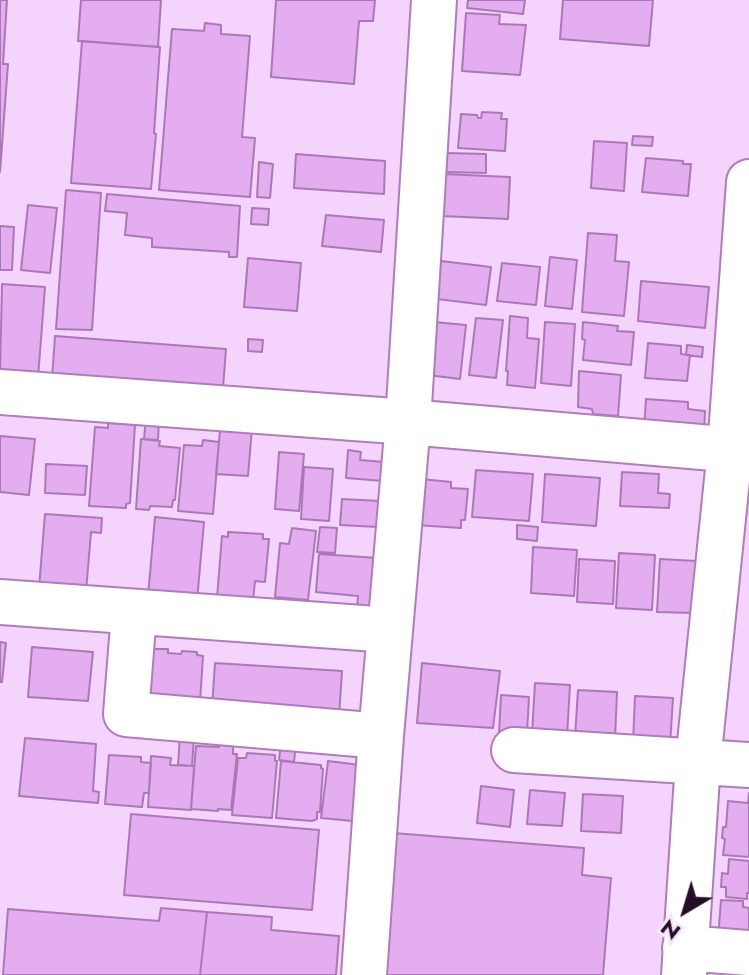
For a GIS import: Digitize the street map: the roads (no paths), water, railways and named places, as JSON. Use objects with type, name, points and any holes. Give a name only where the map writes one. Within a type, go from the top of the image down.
[{"type":"street","points":[[364,975],[408,422],[434,0]]},
{"type":"street","points":[[749,182],[740,450],[698,762],[684,962],[749,953]]},
{"type":"street","points":[[0,392],[740,450]]},
{"type":"street","points":[[0,602],[390,630]]},
{"type":"street","points":[[134,613],[126,714],[381,736]]},
{"type":"street","points":[[514,750],[749,765]]}]
